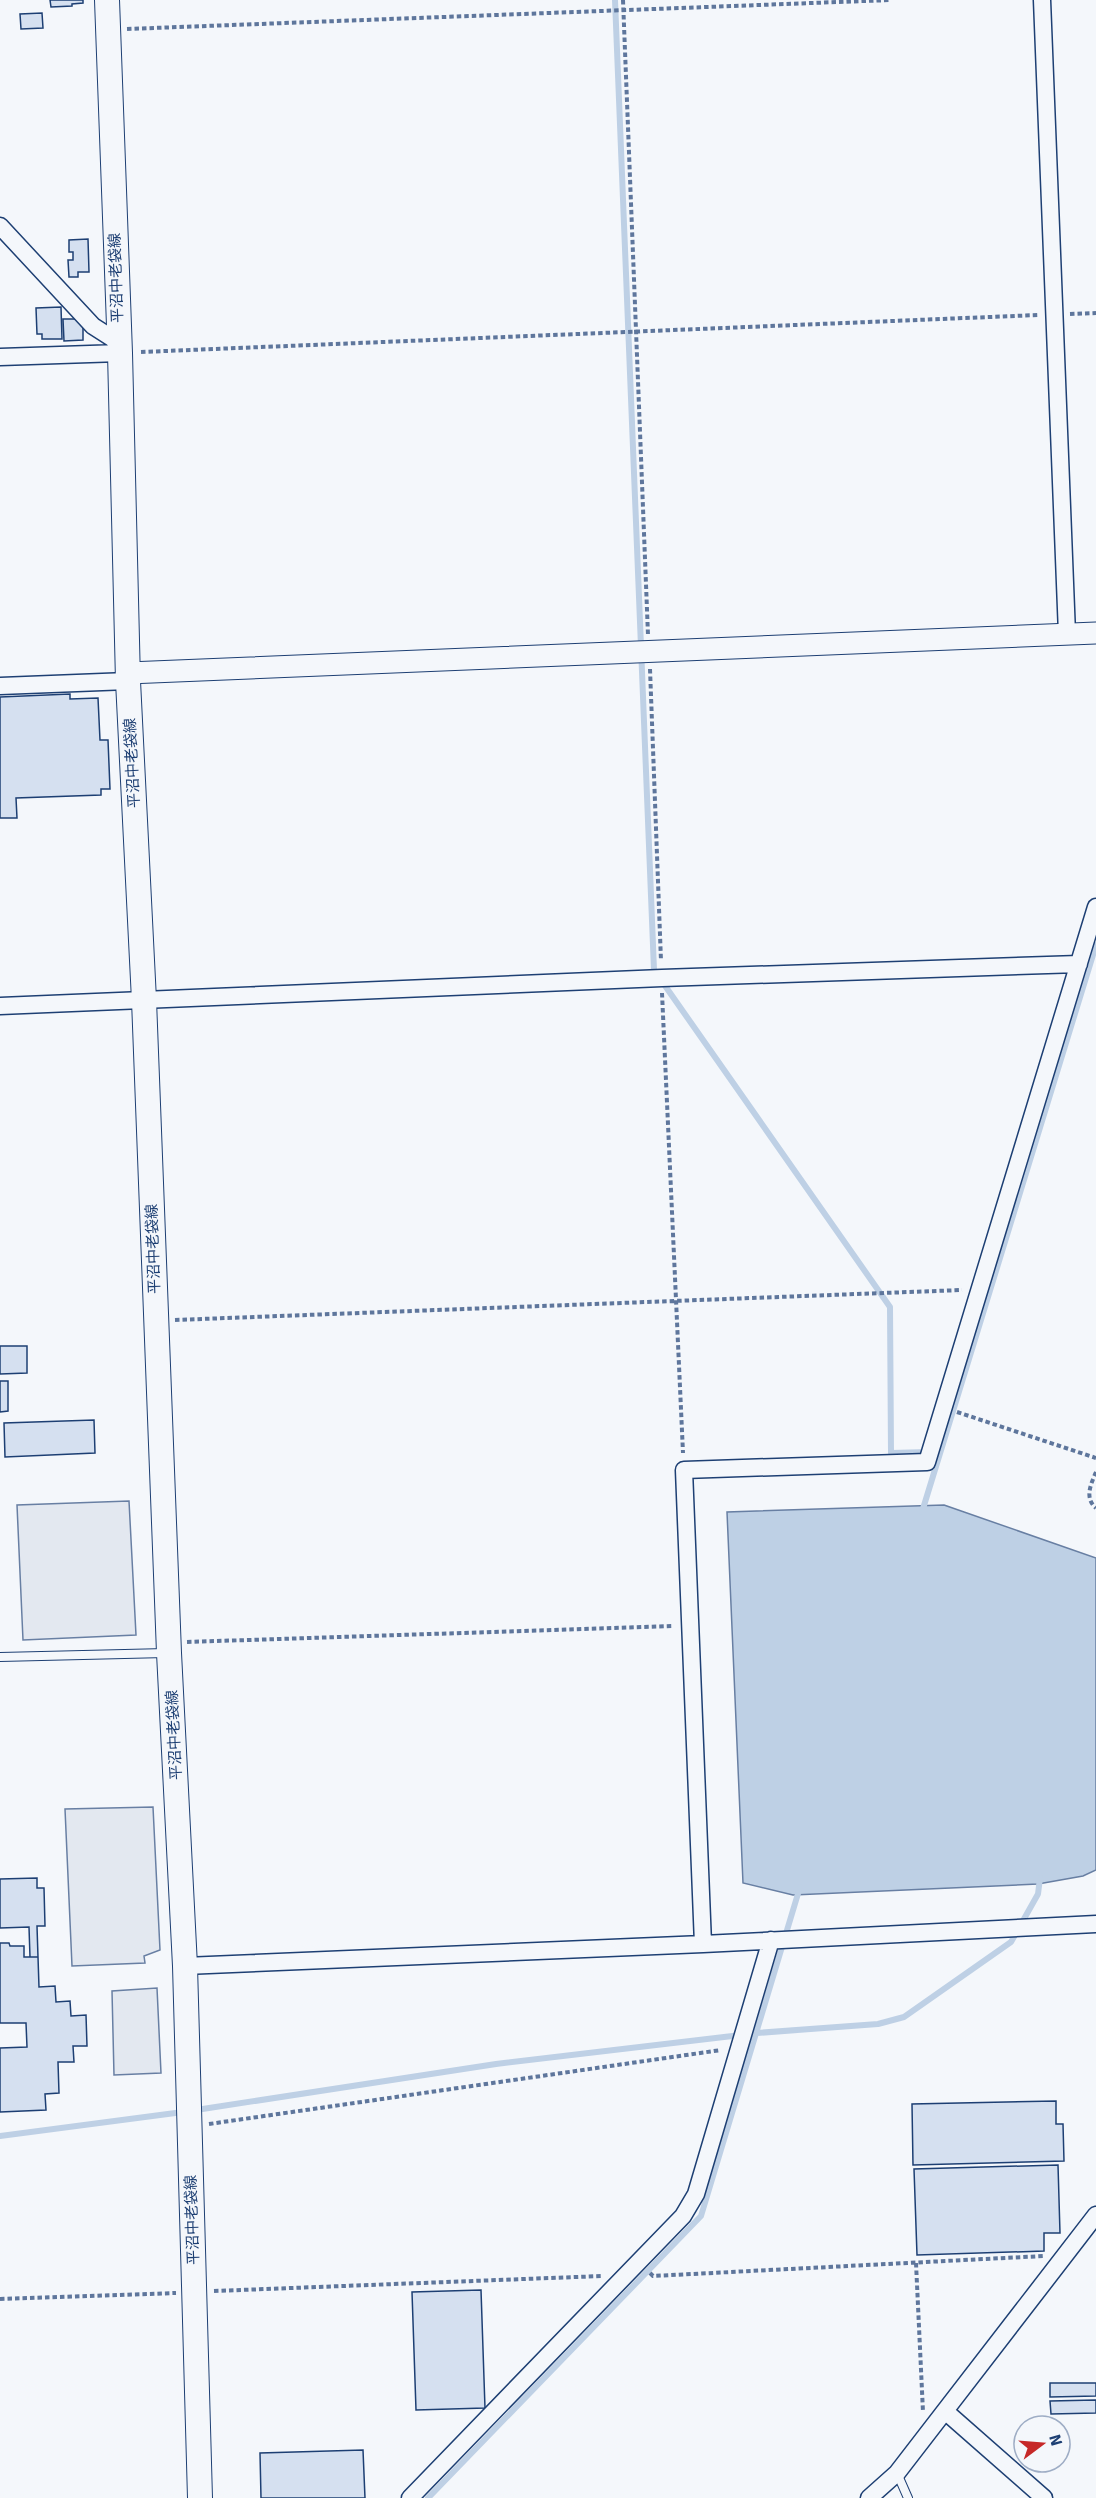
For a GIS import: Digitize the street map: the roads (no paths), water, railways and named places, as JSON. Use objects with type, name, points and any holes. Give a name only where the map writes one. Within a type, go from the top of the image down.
[{"type":"main road","name":"平沼中老袋線","points":[[107,0],[128,677],[144,1000],[169,1648],[186,1966],[200,2498]]},
{"type":"street","points":[[1042,0],[1067,634]]},
{"type":"street","points":[[0,226],[93,326],[119,348]]},
{"type":"street","points":[[0,357],[119,348]]},
{"type":"street","points":[[0,686],[128,677],[649,651],[1096,633]]},
{"type":"street","points":[[703,1944],[684,1470],[927,1462],[1096,907]]},
{"type":"street","points":[[0,1006],[662,978],[1079,964]]},
{"type":"street","points":[[186,1966],[703,1944],[1096,1924]]},
{"type":"street","points":[[410,2498],[683,2216],[696,2194],[771,1940]]},
{"type":"street","points":[[869,2498],[897,2473],[1096,2215]]},
{"type":"street","points":[[945,2411],[1044,2498]]},
{"type":"lane","points":[[0,1657],[169,1648]]},
{"type":"lane","points":[[897,2473],[908,2498]]},
{"type":"water","points":[[944,1505],[1096,1558],[1096,1870],[1083,1876],[1038,1884],[793,1895],[743,1883],[727,1512]]},
{"type":"waterway","points":[[615,0],[654,970],[890,1307],[891,1453],[929,1452]]},
{"type":"waterway","points":[[922,1512],[1096,945]]},
{"type":"waterway","points":[[757,2033],[878,2024],[904,2017],[1011,1942],[1038,1894],[1040,1878]]},
{"type":"waterway","points":[[428,2498],[701,2216],[800,1887]]},
{"type":"waterway","points":[[196,2110],[496,2064],[741,2035]]},
{"type":"waterway","points":[[0,2136],[183,2112]]}]
